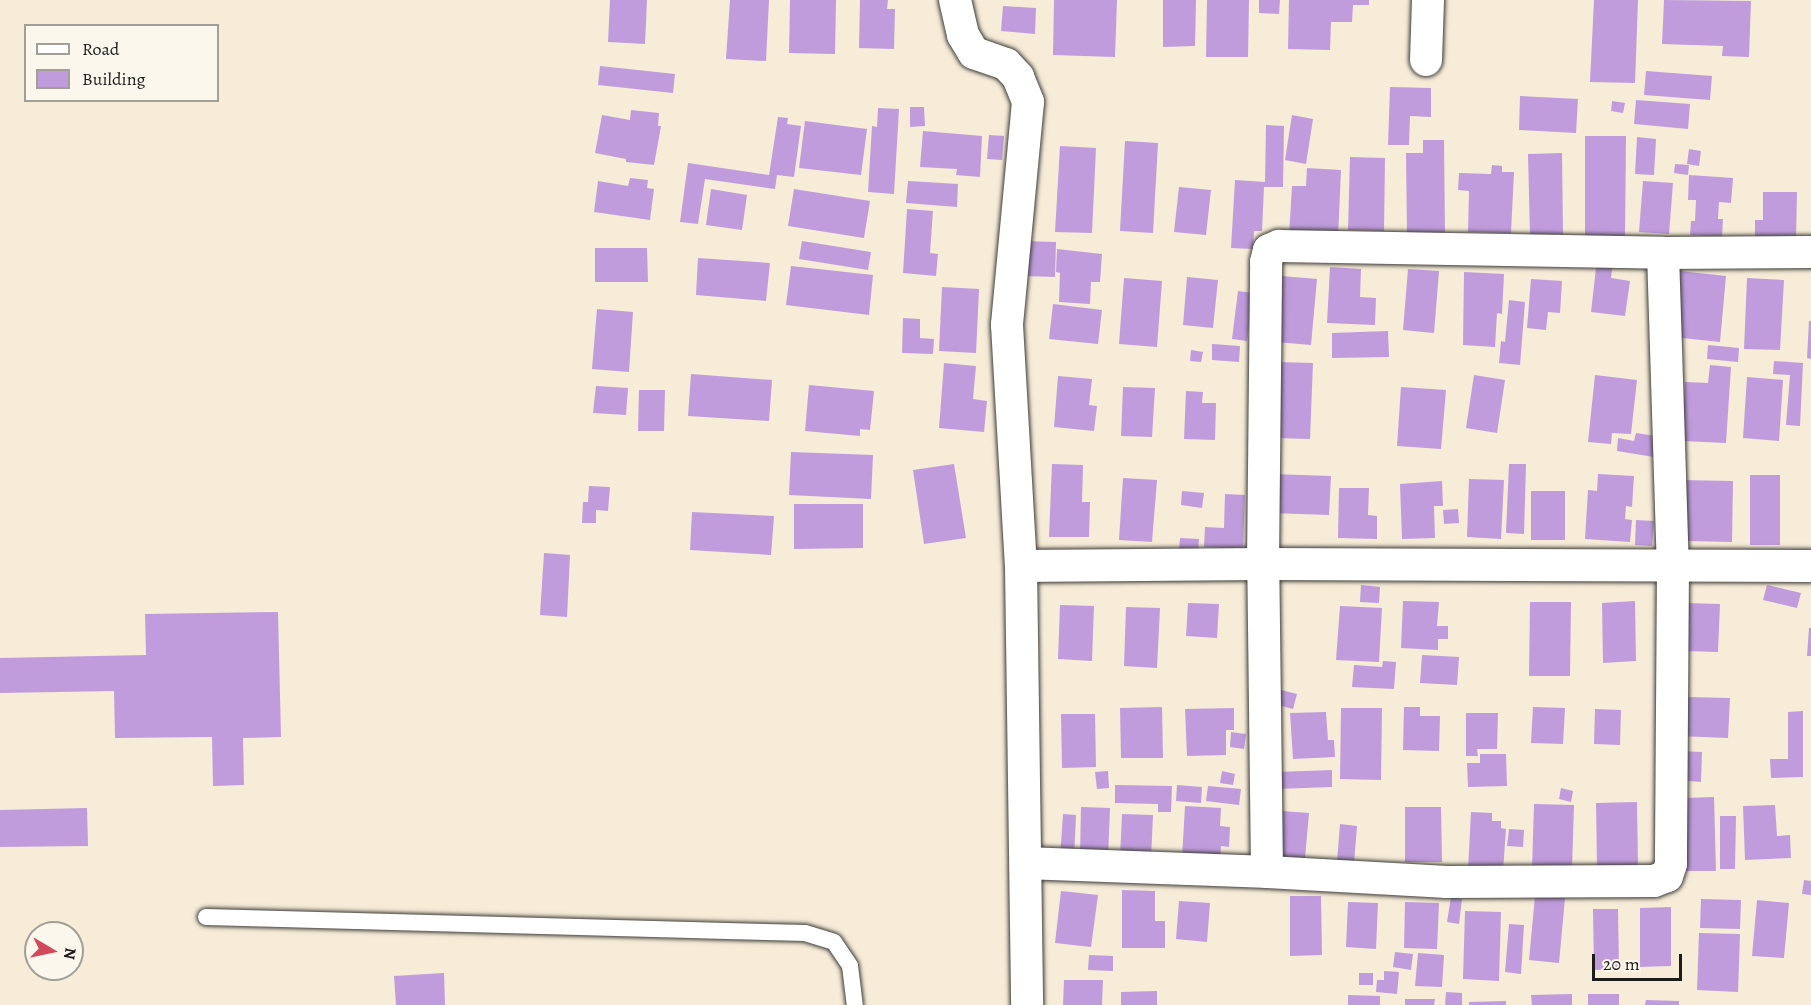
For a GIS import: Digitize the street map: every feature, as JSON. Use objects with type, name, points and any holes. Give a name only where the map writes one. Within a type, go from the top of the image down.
[{"type":"street","points":[[956,0],[963,35],[974,53],[1006,64],[1018,77],[1028,102],[1007,325],[1022,566],[1027,1005]]},
{"type":"street","points":[[1426,60],[1428,0]]},
{"type":"street","points":[[1267,872],[1263,564],[1266,262],[1269,250],[1279,246],[1663,253],[1811,252]]},
{"type":"street","points":[[1026,863],[1267,872],[1447,882],[1654,880],[1667,876],[1671,864],[1673,566],[1663,253]]},
{"type":"street","points":[[1022,566],[1263,564],[1811,566]]},
{"type":"lane","points":[[206,917],[805,933],[834,942],[850,966],[855,1005]]},
{"type":"building","points":[[610,0],[647,0],[645,44],[608,42]]},
{"type":"building","points":[[730,0],[769,0],[766,61],[726,59]]},
{"type":"building","points":[[790,0],[836,0],[835,54],[789,53]]},
{"type":"building","points":[[860,0],[888,0],[887,9],[895,9],[894,49],[859,48]]},
{"type":"building","points":[[1054,0],[1117,0],[1115,57],[1053,55]]},
{"type":"building","points":[[1163,0],[1196,0],[1195,46],[1163,47]]},
{"type":"building","points":[[1207,0],[1249,0],[1248,57],[1206,57]]},
{"type":"building","points":[[1259,0],[1280,0],[1279,14],[1259,13]]},
{"type":"building","points":[[1289,0],[1369,0],[1369,5],[1353,5],[1352,22],[1331,22],[1330,50],[1288,49]]},
{"type":"building","points":[[1594,0],[1638,0],[1635,83],[1590,82]]},
{"type":"building","points":[[1664,0],[1751,1],[1749,57],[1722,56],[1723,46],[1662,44]]},
{"type":"building","points":[[1003,6],[1036,8],[1035,34],[1001,31]]},
{"type":"building","points":[[600,66],[675,74],[673,93],[598,85]]},
{"type":"building","points":[[1646,71],[1712,76],[1710,100],[1644,95]]},
{"type":"building","points":[[1390,87],[1431,88],[1431,117],[1410,116],[1409,145],[1388,145]]},
{"type":"building","points":[[1520,96],[1578,99],[1576,133],[1519,130]]},
{"type":"building","points":[[1636,100],[1690,104],[1688,129],[1634,124]]},
{"type":"building","points":[[1612,101],[1625,103],[1623,113],[1611,111]]},
{"type":"building","points":[[910,107],[924,107],[925,126],[910,127]]},
{"type":"building","points":[[878,108],[899,109],[894,194],[868,192],[872,126],[877,127]]},
{"type":"building","points":[[631,110],[659,113],[658,126],[661,126],[654,165],[626,162],[626,159],[595,153],[602,115],[630,120]]},
{"type":"building","points":[[1292,115],[1313,119],[1306,164],[1285,160]]},
{"type":"building","points":[[778,117],[788,118],[787,124],[801,126],[794,177],[777,175],[775,189],[705,179],[698,224],[680,222],[688,163],[769,175]]},
{"type":"building","points":[[805,121],[867,129],[861,175],[799,168]]},
{"type":"building","points":[[1266,125],[1284,126],[1283,187],[1264,187],[1262,231],[1254,231],[1253,249],[1231,248],[1235,180],[1265,182]]},
{"type":"building","points":[[923,131],[982,136],[980,177],[956,175],[957,169],[920,167]]},
{"type":"building","points":[[989,135],[1004,136],[1002,160],[987,159]]},
{"type":"building","points":[[1585,136],[1626,136],[1625,236],[1585,236]]},
{"type":"building","points":[[1637,137],[1656,139],[1654,175],[1635,174]]},
{"type":"building","points":[[1423,140],[1444,140],[1445,233],[1407,234],[1406,153],[1423,153]]},
{"type":"building","points":[[1125,141],[1158,143],[1153,233],[1120,231]]},
{"type":"building","points":[[1060,146],[1096,148],[1092,233],[1055,232]]},
{"type":"building","points":[[1689,149],[1701,151],[1699,166],[1687,164]]},
{"type":"building","points":[[1562,153],[1563,234],[1530,235],[1528,154]]},
{"type":"building","points":[[1350,157],[1385,158],[1384,231],[1348,230]]},
{"type":"building","points":[[1675,164],[1689,165],[1688,175],[1674,173]]},
{"type":"building","points":[[1492,165],[1502,166],[1502,172],[1514,172],[1511,233],[1468,232],[1469,191],[1458,190],[1459,173],[1491,174]]},
{"type":"building","points":[[1307,168],[1341,170],[1338,238],[1289,236],[1292,186],[1306,186]]},
{"type":"building","points":[[1689,175],[1733,178],[1731,203],[1719,202],[1718,219],[1723,219],[1722,237],[1690,235],[1691,221],[1695,221],[1696,200],[1688,200]]},
{"type":"building","points":[[630,178],[648,180],[647,188],[654,189],[650,220],[594,212],[598,181],[628,186]]},
{"type":"building","points":[[908,181],[958,184],[957,207],[906,203]]},
{"type":"building","points":[[1643,181],[1673,183],[1669,234],[1639,232]]},
{"type":"building","points":[[1179,187],[1211,190],[1206,235],[1174,232]]},
{"type":"building","points":[[711,189],[747,195],[742,230],[706,225]]},
{"type":"building","points":[[794,189],[870,201],[864,238],[788,226]]},
{"type":"building","points":[[1763,192],[1797,192],[1796,240],[1755,240],[1755,220],[1763,220]]},
{"type":"building","points":[[907,209],[933,211],[930,253],[938,254],[936,276],[903,273]]},
{"type":"building","points":[[802,241],[871,252],[868,270],[799,259]]},
{"type":"building","points":[[1024,241],[1056,242],[1055,277],[1023,276]]},
{"type":"building","points":[[595,248],[647,248],[648,282],[595,282]]},
{"type":"building","points":[[1057,249],[1102,254],[1100,282],[1091,282],[1090,304],[1059,302],[1060,273],[1056,272]]},
{"type":"building","points":[[698,258],[770,263],[766,301],[696,295]]},
{"type":"building","points":[[1597,259],[1613,261],[1611,278],[1630,281],[1625,316],[1591,312]]},
{"type":"building","points":[[791,266],[873,275],[869,315],[786,305]]},
{"type":"building","points":[[1330,267],[1361,269],[1360,297],[1376,298],[1375,325],[1327,323]]},
{"type":"building","points":[[1408,269],[1439,271],[1434,333],[1403,330]]},
{"type":"building","points":[[1680,271],[1726,276],[1720,342],[1673,337]]},
{"type":"building","points":[[1464,272],[1504,274],[1502,314],[1497,313],[1495,347],[1463,345]]},
{"type":"building","points":[[1282,276],[1317,279],[1311,345],[1276,342]]},
{"type":"building","points":[[1187,277],[1218,280],[1213,328],[1183,325]]},
{"type":"building","points":[[1124,278],[1162,281],[1157,347],[1119,344]]},
{"type":"building","points":[[1747,278],[1784,280],[1780,350],[1744,349]]},
{"type":"building","points":[[1531,279],[1562,281],[1560,313],[1548,312],[1546,330],[1527,328]]},
{"type":"building","points":[[942,287],[979,289],[976,353],[939,351]]},
{"type":"building","points":[[1238,291],[1253,293],[1247,341],[1232,339]]},
{"type":"building","points":[[1509,300],[1525,302],[1520,365],[1499,363],[1501,341],[1505,342]]},
{"type":"building","points":[[1053,304],[1102,310],[1098,344],[1049,339]]},
{"type":"building","points":[[597,309],[633,312],[629,372],[592,369]]},
{"type":"building","points":[[903,318],[920,319],[920,338],[934,339],[933,354],[902,353]]},
{"type":"building","points":[[1809,321],[1811,321],[1811,359],[1807,358]]},
{"type":"building","points":[[1388,331],[1389,357],[1332,358],[1332,333]]},
{"type":"building","points":[[1212,344],[1240,346],[1239,362],[1212,360]]},
{"type":"building","points":[[1708,345],[1739,348],[1738,362],[1707,359]]},
{"type":"building","points":[[1191,350],[1203,352],[1201,362],[1190,361]]},
{"type":"building","points":[[1774,361],[1803,363],[1800,426],[1786,425],[1790,375],[1773,374]]},
{"type":"building","points":[[1277,362],[1313,363],[1310,439],[1274,438]]},
{"type":"building","points":[[944,363],[976,366],[973,399],[987,401],[984,432],[939,428]]},
{"type":"building","points":[[1710,365],[1731,367],[1726,443],[1682,441],[1685,382],[1708,383]]},
{"type":"building","points":[[691,374],[772,380],[769,421],[688,416]]},
{"type":"building","points":[[1474,375],[1505,380],[1497,433],[1466,428]]},
{"type":"building","points":[[1595,375],[1637,380],[1631,434],[1612,433],[1611,444],[1588,442]]},
{"type":"building","points":[[1058,376],[1092,379],[1089,405],[1097,406],[1094,431],[1054,427]]},
{"type":"building","points":[[1747,377],[1783,380],[1779,441],[1743,438]]},
{"type":"building","points":[[809,385],[874,391],[870,430],[860,429],[860,436],[805,431]]},
{"type":"building","points":[[596,386],[628,388],[626,415],[593,413]]},
{"type":"building","points":[[1123,387],[1155,388],[1152,437],[1121,436]]},
{"type":"building","points":[[1401,387],[1446,390],[1441,449],[1397,446]]},
{"type":"building","points":[[639,390],[665,390],[664,431],[638,431]]},
{"type":"building","points":[[1186,391],[1203,392],[1202,403],[1216,403],[1215,440],[1184,439]]},
{"type":"building","points":[[1636,433],[1656,436],[1654,457],[1617,451],[1618,438],[1634,441]]},
{"type":"building","points":[[791,452],[873,455],[871,499],[789,495]]},
{"type":"building","points":[[954,464],[966,538],[924,544],[913,470]]},
{"type":"building","points":[[1052,464],[1083,465],[1082,502],[1090,502],[1089,537],[1049,537]]},
{"type":"building","points":[[1509,464],[1526,464],[1524,534],[1506,533]]},
{"type":"building","points":[[1271,474],[1331,476],[1329,515],[1269,513]]},
{"type":"building","points":[[1598,474],[1634,476],[1632,507],[1626,506],[1625,519],[1632,520],[1630,542],[1585,539],[1588,490],[1597,491]]},
{"type":"building","points":[[1750,475],[1780,475],[1780,545],[1750,545]]},
{"type":"building","points":[[1123,478],[1157,480],[1152,542],[1119,540]]},
{"type":"building","points":[[1469,479],[1504,480],[1501,539],[1467,537]]},
{"type":"building","points":[[1678,480],[1733,481],[1732,542],[1686,541]]},
{"type":"building","points":[[1442,481],[1443,506],[1434,506],[1435,538],[1402,539],[1400,484]]},
{"type":"building","points":[[589,486],[610,487],[608,511],[596,510],[596,523],[582,523],[583,502],[588,502]]},
{"type":"building","points":[[1339,488],[1369,488],[1368,515],[1377,516],[1377,539],[1338,538]]},
{"type":"building","points":[[1182,491],[1204,493],[1202,508],[1181,505]]},
{"type":"building","points":[[1531,491],[1565,491],[1565,540],[1531,540]]},
{"type":"building","points":[[1225,494],[1245,495],[1243,549],[1204,547],[1205,527],[1224,528]]},
{"type":"building","points":[[794,504],[863,504],[863,548],[794,549]]},
{"type":"building","points":[[1458,509],[1459,523],[1444,524],[1443,510]]},
{"type":"building","points":[[692,512],[774,516],[771,555],[690,550]]},
{"type":"building","points":[[1636,520],[1654,521],[1652,546],[1635,545]]},
{"type":"building","points":[[1180,538],[1199,539],[1198,552],[1179,550]]},
{"type":"building","points":[[544,553],[570,555],[567,617],[540,615]]},
{"type":"building","points":[[1361,585],[1380,587],[1379,603],[1360,602]]},
{"type":"building","points":[[1767,585],[1801,593],[1797,608],[1763,600]]},
{"type":"building","points":[[1403,601],[1439,602],[1437,626],[1448,626],[1448,639],[1438,639],[1438,650],[1401,648]]},
{"type":"building","points":[[1635,601],[1636,661],[1603,663],[1602,603]]},
{"type":"building","points":[[1530,602],[1571,602],[1570,676],[1529,676]]},
{"type":"building","points":[[1188,603],[1219,604],[1217,638],[1186,636]]},
{"type":"building","points":[[1685,603],[1720,604],[1718,652],[1684,651]]},
{"type":"building","points":[[1060,605],[1094,606],[1092,661],[1058,659]]},
{"type":"building","points":[[1340,606],[1382,608],[1379,662],[1336,660]]},
{"type":"building","points":[[1126,607],[1160,608],[1157,668],[1124,666]]},
{"type":"building","points":[[278,612],[281,737],[243,738],[244,785],[213,786],[212,737],[115,738],[114,691],[0,693],[0,658],[146,655],[145,614]]},
{"type":"building","points":[[1809,628],[1811,628],[1811,656],[1807,656]]},
{"type":"building","points":[[1422,655],[1459,657],[1457,685],[1420,683]]},
{"type":"building","points":[[1383,661],[1396,662],[1394,689],[1352,687],[1354,665],[1382,667]]},
{"type":"building","points":[[1281,690],[1297,694],[1293,709],[1278,705]]},
{"type":"building","points":[[1687,697],[1730,698],[1728,738],[1678,736]]},
{"type":"building","points":[[1162,707],[1163,758],[1121,758],[1120,708]]},
{"type":"building","points":[[1404,707],[1420,707],[1420,716],[1440,716],[1439,751],[1403,750]]},
{"type":"building","points":[[1533,707],[1565,708],[1563,744],[1531,743]]},
{"type":"building","points":[[1234,708],[1234,730],[1226,730],[1226,755],[1187,756],[1185,709]]},
{"type":"building","points":[[1341,708],[1382,708],[1381,780],[1340,779]]},
{"type":"building","points":[[1595,709],[1621,710],[1620,745],[1594,744]]},
{"type":"building","points":[[1803,711],[1803,777],[1771,778],[1770,759],[1788,759],[1788,712]]},
{"type":"building","points":[[1326,712],[1328,740],[1334,740],[1335,757],[1293,759],[1290,713]]},
{"type":"building","points":[[1466,713],[1498,713],[1497,749],[1477,749],[1478,756],[1466,756]]},
{"type":"building","points":[[1061,714],[1095,714],[1096,767],[1062,768]]},
{"type":"building","points":[[1231,732],[1246,734],[1244,749],[1230,747]]},
{"type":"building","points":[[1678,751],[1702,752],[1701,782],[1677,780]]},
{"type":"building","points":[[1480,754],[1506,754],[1507,786],[1468,787],[1467,763],[1480,763]]},
{"type":"building","points":[[1332,770],[1332,787],[1276,789],[1276,772]]},
{"type":"building","points":[[1108,771],[1109,788],[1097,789],[1095,772]]},
{"type":"building","points":[[1222,771],[1235,774],[1233,785],[1220,783]]},
{"type":"building","points":[[1115,785],[1172,786],[1171,812],[1158,812],[1158,804],[1115,803]]},
{"type":"building","points":[[1177,785],[1202,787],[1201,803],[1176,801]]},
{"type":"building","points":[[1208,786],[1241,789],[1239,805],[1206,801]]},
{"type":"building","points":[[1561,788],[1573,791],[1571,802],[1559,799]]},
{"type":"building","points":[[1714,797],[1716,871],[1685,871],[1684,798]]},
{"type":"building","points":[[1637,802],[1638,866],[1597,867],[1596,803]]},
{"type":"building","points":[[1534,804],[1574,805],[1572,870],[1532,869]]},
{"type":"building","points":[[1775,805],[1777,836],[1790,835],[1791,858],[1745,860],[1743,806]]},
{"type":"building","points":[[1185,806],[1221,808],[1220,826],[1230,827],[1229,847],[1221,846],[1220,860],[1182,858]]},
{"type":"building","points":[[1081,807],[1110,808],[1108,858],[1080,857]]},
{"type":"building","points":[[1405,807],[1441,807],[1442,862],[1405,862]]},
{"type":"building","points":[[87,808],[88,846],[0,847],[0,810]]},
{"type":"building","points":[[1282,811],[1309,813],[1305,858],[1278,856]]},
{"type":"building","points":[[1471,812],[1492,813],[1492,821],[1501,821],[1501,828],[1506,829],[1503,871],[1468,870]]},
{"type":"building","points":[[1063,814],[1076,815],[1074,859],[1060,859]]},
{"type":"building","points":[[1122,814],[1153,815],[1151,859],[1120,858]]},
{"type":"building","points":[[1720,816],[1736,816],[1735,869],[1720,869]]},
{"type":"building","points":[[1340,824],[1357,826],[1354,863],[1337,862]]},
{"type":"building","points":[[1509,829],[1524,830],[1523,847],[1507,846]]},
{"type":"building","points":[[1804,880],[1811,881],[1811,895],[1802,894]]},
{"type":"building","points":[[1122,890],[1155,891],[1155,921],[1165,921],[1165,948],[1122,948]]},
{"type":"building","points":[[1061,891],[1098,895],[1091,947],[1055,943]]},
{"type":"building","points":[[1290,896],[1321,896],[1322,955],[1290,956]]},
{"type":"building","points":[[1535,896],[1565,898],[1559,963],[1529,960]]},
{"type":"building","points":[[1451,897],[1462,899],[1459,924],[1447,922]]},
{"type":"building","points":[[1701,899],[1741,900],[1740,929],[1700,928]]},
{"type":"building","points":[[1757,900],[1789,903],[1784,958],[1752,956]]},
{"type":"building","points":[[1179,901],[1210,903],[1207,942],[1176,939]]},
{"type":"building","points":[[1348,902],[1378,903],[1376,949],[1346,947]]},
{"type":"building","points":[[1405,902],[1439,903],[1437,949],[1404,948]]},
{"type":"building","points":[[1671,907],[1671,966],[1640,967],[1640,908]]},
{"type":"building","points":[[1593,909],[1618,909],[1619,969],[1594,970]]},
{"type":"building","points":[[1465,911],[1501,912],[1499,981],[1463,979]]},
{"type":"building","points":[[1509,924],[1524,925],[1521,974],[1505,972]]},
{"type":"building","points":[[1699,933],[1740,934],[1738,992],[1697,990]]},
{"type":"building","points":[[1395,952],[1413,954],[1411,970],[1393,967]]},
{"type":"building","points":[[1418,953],[1444,955],[1442,987],[1415,986]]},
{"type":"building","points":[[1089,955],[1113,956],[1113,971],[1088,970]]},
{"type":"building","points":[[1384,971],[1399,972],[1397,994],[1376,992],[1377,980],[1384,980]]},
{"type":"building","points":[[444,973],[445,1005],[396,1005],[394,976]]},
{"type":"building","points":[[1359,973],[1373,973],[1373,985],[1359,985]]},
{"type":"building","points":[[1064,980],[1103,980],[1102,1005],[1063,1005]]},
{"type":"building","points":[[1157,991],[1157,1005],[1121,1005],[1121,992]]},
{"type":"building","points":[[1446,992],[1462,993],[1462,1005],[1445,1005]]},
{"type":"building","points":[[1572,994],[1572,1005],[1532,1005],[1531,995]]},
{"type":"building","points":[[1588,994],[1619,994],[1619,1005],[1588,1005]]},
{"type":"building","points":[[1348,995],[1380,996],[1380,1005],[1348,1005]]},
{"type":"building","points":[[1405,999],[1435,999],[1434,1005],[1405,1005]]},
{"type":"building","points":[[1646,1000],[1679,1001],[1679,1005],[1645,1005]]},
{"type":"building","points":[[1506,1001],[1506,1005],[1469,1005],[1469,1002]]}]
